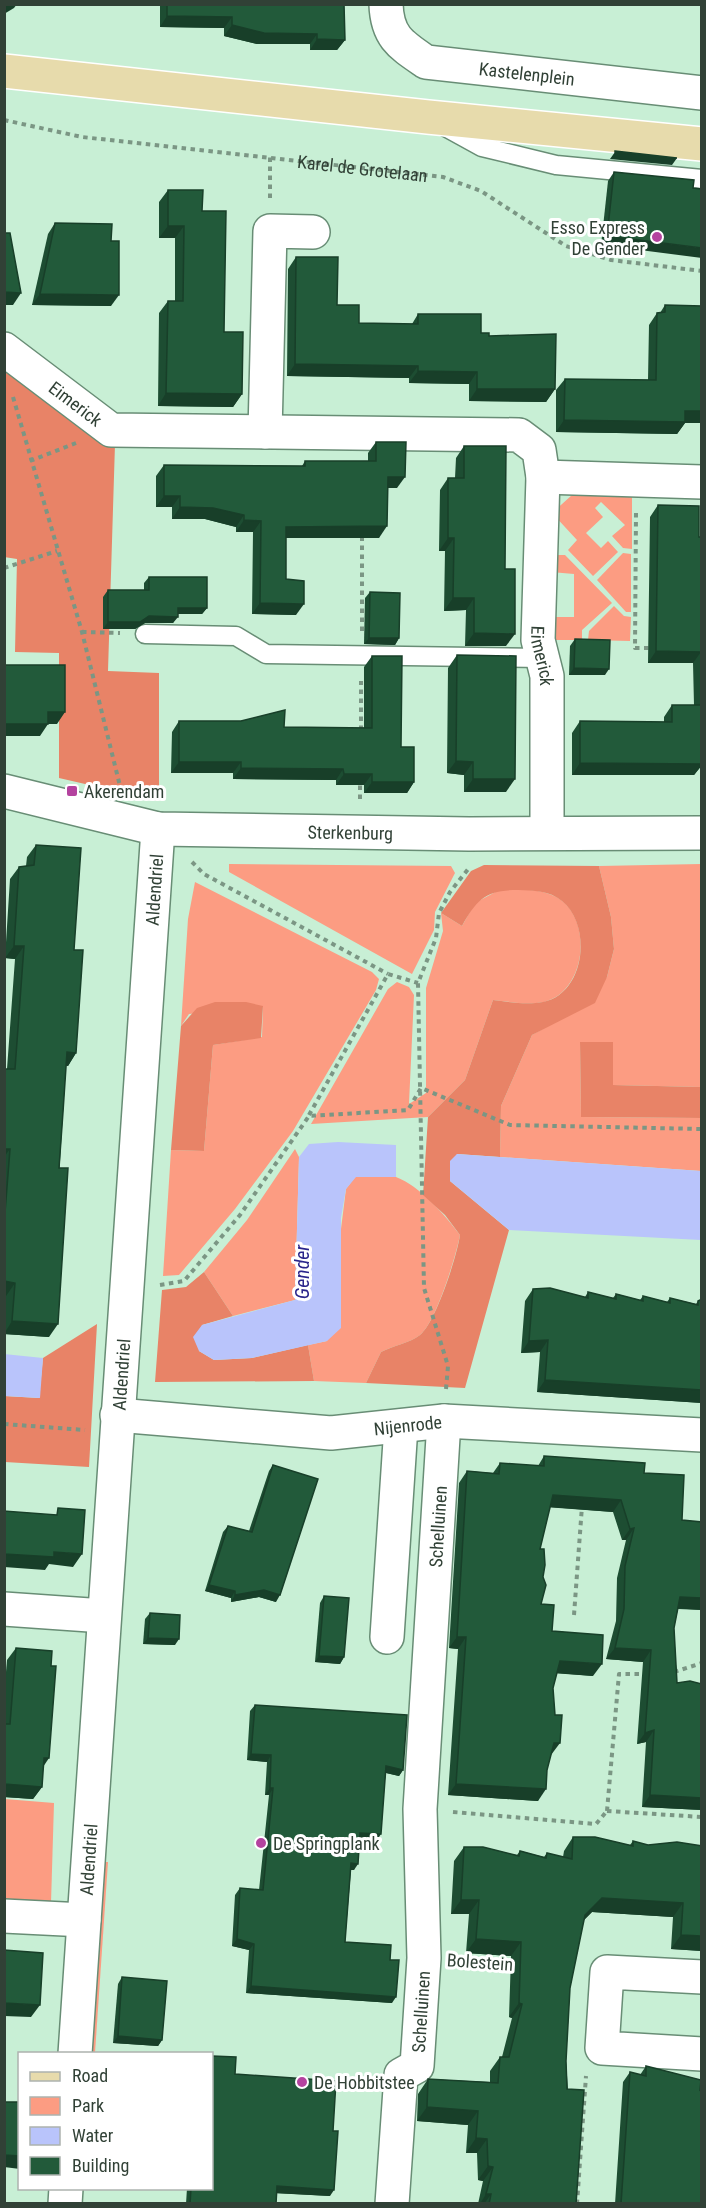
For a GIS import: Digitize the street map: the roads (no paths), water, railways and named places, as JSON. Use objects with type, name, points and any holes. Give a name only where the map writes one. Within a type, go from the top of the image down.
[{"type":"main road","points":[[4,71],[702,144]]},
{"type":"street","name":"Kastelenplein","points":[[386,4],[386,23],[401,45],[426,62],[702,93]]},
{"type":"street","points":[[265,432],[270,231],[301,231]]},
{"type":"street","name":"Eimerick","points":[[4,349],[111,430],[519,435],[539,450],[543,477],[538,640],[546,676],[548,833]]},
{"type":"street","points":[[543,477],[702,482]]},
{"type":"street","name":"Sterkenburg","points":[[4,791],[144,826],[468,834],[702,833]]},
{"type":"street","name":"Aldendriel","points":[[75,2052],[127,1283],[144,826]]},
{"type":"street","name":"Nijenrode","points":[[116,1424],[331,1433],[444,1421],[702,1435]]},
{"type":"street","name":"Schelluinen","points":[[392,2204],[401,2075],[417,2066],[424,1958],[420,1809],[444,1421]]},
{"type":"street","points":[[387,1637],[401,1426]]},
{"type":"street","points":[[4,1609],[104,1616]]},
{"type":"street","name":"Aldendriel","points":[[4,1916],[84,1920]]},
{"type":"street","points":[[702,1977],[607,1972],[603,2048],[702,2054]]},
{"type":"lane","points":[[428,117],[482,147],[556,165],[702,179]]},
{"type":"lane","points":[[145,634],[236,636],[266,654],[542,658]]},
{"type":"water","name":"Gender","points":[[338,1142],[396,1145],[396,1177],[356,1177],[346,1189],[341,1218],[341,1328],[327,1341],[252,1358],[214,1360],[199,1351],[193,1337],[202,1325],[295,1300],[299,1157],[309,1144]]},
{"type":"water","points":[[457,1154],[701,1171],[701,1240],[509,1230],[450,1181],[450,1161]]},
{"type":"water","points":[[4,1354],[43,1358],[40,1398],[5,1396]]},
{"type":"place","name":"Esso Express De Gender","points":[[657,237]]},
{"type":"place","name":"Akerendam","points":[[72,791]]},
{"type":"place","name":"De Springplank","points":[[261,1843]]},
{"type":"place","name":"De Hobbitstee","points":[[302,2082]]}]
